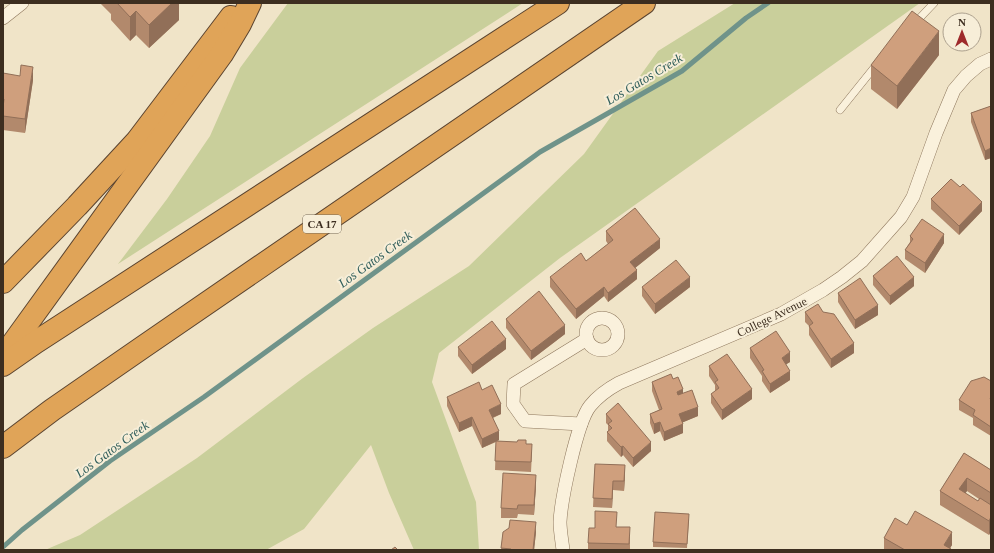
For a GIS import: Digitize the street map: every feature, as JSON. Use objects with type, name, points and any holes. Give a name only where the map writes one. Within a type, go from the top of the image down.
[{"type":"highway","points":[[3,282],[77,206],[137,141],[193,65],[242,3]]},
{"type":"highway","points":[[3,357],[218,60],[240,24],[250,3]]},
{"type":"highway","points":[[3,365],[558,3]]},
{"type":"highway","name":"CA 17","points":[[3,447],[52,410],[137,351],[644,3]]},
{"type":"street","points":[[3,18],[22,3]]},
{"type":"street","name":"College Avenue","points":[[563,550],[560,522],[565,488],[581,424],[589,407],[605,391],[657,367],[782,314],[823,290],[862,261],[901,217],[913,197],[936,133],[954,90],[966,76],[980,64],[991,58]]},
{"type":"street","points":[[581,424],[525,421],[513,404],[514,384],[587,339]]},
{"type":"lane","points":[[911,27],[934,3]]},
{"type":"lane","points":[[840,110],[882,58]]},
{"type":"green space","points":[[288,3],[523,3],[118,264],[167,199],[210,136],[240,68]]},
{"type":"green space","points":[[735,3],[920,3],[560,258],[439,353],[432,382],[476,502],[479,550],[414,550],[389,493],[371,445],[304,529],[266,550],[45,550],[80,535],[197,458],[303,378],[373,328],[469,266],[584,154],[658,51]]},
{"type":"building","points":[[117,3],[172,3],[149,25],[136,11],[130,17]]},
{"type":"building","points":[[912,11],[939,31],[897,86],[871,65]]},
{"type":"building","points":[[21,65],[33,67],[25,119],[3,116],[3,73],[20,76]]},
{"type":"building","points":[[991,106],[991,148],[985,151],[971,113]]},
{"type":"building","points":[[951,179],[960,187],[963,184],[982,202],[959,226],[931,199]]},
{"type":"building","points":[[635,208],[660,239],[630,262],[637,270],[608,293],[604,287],[576,309],[550,277],[581,253],[586,261],[613,240],[606,231]]},
{"type":"building","points":[[922,219],[944,234],[925,263],[905,250],[913,239],[910,236]]},
{"type":"building","points":[[897,256],[914,277],[890,296],[873,276]]},
{"type":"building","points":[[676,260],[690,277],[655,304],[642,287]]},
{"type":"building","points":[[860,278],[878,305],[855,320],[838,293]]},
{"type":"building","points":[[539,291],[565,325],[531,351],[506,319]]},
{"type":"building","points":[[818,304],[823,312],[834,314],[854,343],[831,359],[809,326],[813,323],[805,312]]},
{"type":"building","points":[[492,321],[506,339],[472,365],[458,347]]},
{"type":"building","points":[[776,331],[790,352],[782,358],[790,371],[770,384],[762,371],[764,370],[750,348]]},
{"type":"building","points":[[727,354],[752,389],[722,410],[711,394],[719,388],[715,382],[718,380],[709,366]]},
{"type":"building","points":[[671,374],[673,379],[678,377],[683,389],[677,392],[678,395],[692,390],[698,407],[679,414],[683,424],[664,432],[660,422],[654,424],[650,414],[662,409],[652,382]]},
{"type":"building","points":[[984,377],[991,381],[991,427],[973,415],[975,410],[959,400],[971,381]]},
{"type":"building","points":[[479,382],[482,390],[492,385],[501,404],[489,410],[499,431],[482,439],[472,417],[459,423],[447,397]]},
{"type":"building","points":[[618,403],[651,442],[633,458],[623,446],[621,447],[607,432],[612,428],[608,424],[612,421],[606,414]]},
{"type":"building","points":[[518,440],[526,440],[526,444],[532,444],[531,462],[495,461],[496,441],[517,442]]},
{"type":"building","points":[[964,453],[991,470],[991,493],[967,478],[959,489],[978,501],[980,498],[991,505],[991,517],[989,521],[940,491]]},
{"type":"building","points":[[595,464],[625,465],[624,481],[613,481],[612,499],[593,498]]},
{"type":"building","points":[[503,473],[536,475],[534,505],[518,505],[517,509],[501,508]]},
{"type":"building","points":[[595,511],[617,512],[616,527],[630,527],[629,544],[588,543],[589,528],[595,528]]},
{"type":"building","points":[[915,511],[952,532],[944,545],[951,549],[950,550],[905,550],[884,538],[895,518],[907,525]]},
{"type":"building","points":[[655,512],[689,514],[687,544],[653,542]]},
{"type":"building","points":[[510,520],[536,522],[533,550],[511,550],[501,548],[503,532],[509,528]]},
{"type":"building","points":[[395,547],[398,550],[391,550]]},
{"type":"waterway","name":"Los Gatos Creek","points":[[3,547],[22,530],[110,461],[204,397],[540,152],[682,71],[746,18],[768,3]]}]
